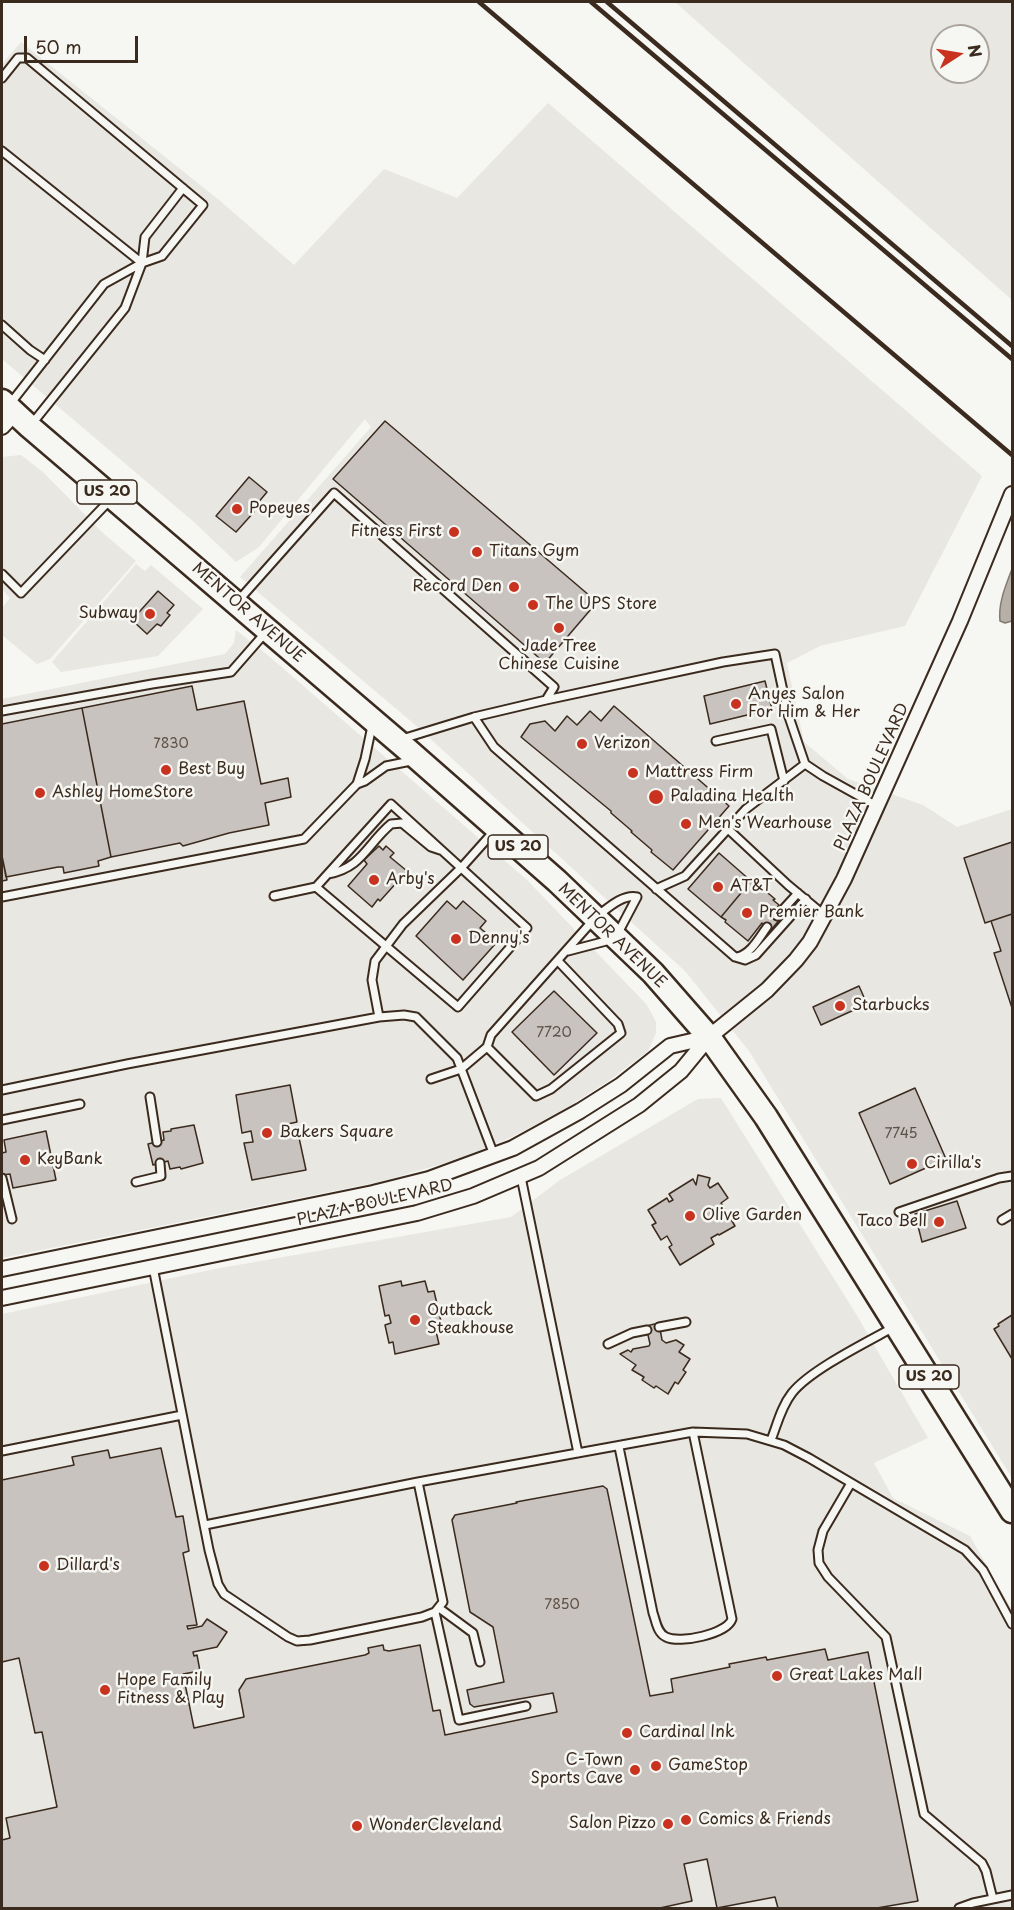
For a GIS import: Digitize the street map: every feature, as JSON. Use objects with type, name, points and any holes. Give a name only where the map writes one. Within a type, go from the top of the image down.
[{"type":"main road","name":"MENTOR AVENUE","points":[[11,415],[113,497],[373,720],[596,917],[653,973],[709,1037],[766,1117],[1012,1511]]},
{"type":"street","name":"PLAZA BOULEVARD","points":[[2,1298],[417,1213],[473,1196],[521,1177],[639,1105],[681,1071],[709,1037],[767,990],[810,942],[878,806],[960,621],[1012,494]]},
{"type":"street","name":"PLAZA BOULEVARD","points":[[2,1269],[373,1193],[429,1179],[513,1148],[580,1111],[621,1084],[670,1046],[709,1037]]},
{"type":"lane","points":[[2,78],[18,58],[27,58],[203,205],[162,256],[142,262],[105,284],[45,360],[11,415]]},
{"type":"lane","points":[[2,151],[142,262]]},
{"type":"lane","points":[[11,415],[125,308],[142,262],[145,237],[183,188]]},
{"type":"lane","points":[[2,325],[45,360]]},
{"type":"lane","points":[[236,603],[334,493],[554,687],[546,700]]},
{"type":"lane","points":[[2,574],[21,593],[113,497]]},
{"type":"lane","points":[[2,711],[231,672],[268,630]]},
{"type":"lane","points":[[397,741],[474,717],[546,700],[732,660],[775,654],[788,714],[805,764],[878,806]]},
{"type":"lane","points":[[474,717],[494,747],[735,957],[745,960],[756,955],[806,899]]},
{"type":"lane","points":[[357,784],[373,720]]},
{"type":"lane","points":[[716,741],[771,729],[784,781]]},
{"type":"lane","points":[[2,897],[304,839],[357,784],[386,766],[419,760]]},
{"type":"lane","points":[[656,889],[685,876],[746,809],[805,764]]},
{"type":"lane","points":[[273,896],[316,887],[391,804],[527,928],[458,1007],[316,887]]},
{"type":"lane","points":[[328,874],[352,866],[391,824],[402,823],[431,846],[445,852]]},
{"type":"lane","points":[[379,1017],[372,980],[375,961],[403,924],[462,867],[497,828]]},
{"type":"lane","points":[[728,829],[825,916]]},
{"type":"lane","points":[[777,916],[798,893]]},
{"type":"lane","points":[[431,1079],[461,1069],[487,1047],[491,1035],[596,917],[613,904],[626,898],[638,897],[618,938],[566,952]]},
{"type":"lane","points":[[735,957],[748,952],[767,927]]},
{"type":"lane","points":[[487,1047],[536,1096],[551,1089],[621,1033],[618,1024],[558,961]]},
{"type":"lane","points":[[2,1090],[127,1064],[379,1017],[404,1015],[416,1017],[456,1058],[494,1155]]},
{"type":"lane","points":[[150,1097],[157,1142]]},
{"type":"lane","points":[[2,1120],[80,1104]]},
{"type":"lane","points":[[136,1182],[161,1176],[160,1163]]},
{"type":"lane","points":[[900,1212],[999,1178],[1012,1176]]},
{"type":"lane","points":[[521,1177],[578,1453]]},
{"type":"lane","points":[[2,1178],[12,1219]]},
{"type":"lane","points":[[1002,1220],[1012,1214]]},
{"type":"lane","points":[[153,1267],[216,1577],[224,1594],[292,1640],[303,1641],[422,1617],[437,1610],[443,1602],[442,1593],[418,1482]]},
{"type":"lane","points":[[659,1327],[686,1322]]},
{"type":"lane","points":[[771,1440],[784,1407],[796,1388],[814,1374],[897,1325]]},
{"type":"lane","points":[[608,1344],[632,1333],[647,1330]]},
{"type":"lane","points":[[2,1451],[182,1415]]},
{"type":"lane","points":[[619,1447],[658,1628],[660,1633],[667,1638],[684,1639],[721,1631],[730,1625],[732,1619],[693,1432]]},
{"type":"lane","points":[[205,1525],[418,1482],[693,1432],[736,1433],[771,1440],[809,1458],[965,1550],[983,1570],[1012,1624]]},
{"type":"lane","points":[[851,1483],[823,1531],[818,1550],[819,1563],[828,1577],[886,1637],[924,1814],[982,1862],[993,1899]]},
{"type":"lane","points":[[437,1610],[473,1633],[480,1662]]},
{"type":"lane","points":[[437,1610],[459,1720],[526,1706]]},
{"type":"lane","points":[[959,1908],[1012,1894]]},
{"type":"shaded area","points":[[675,2],[1012,2],[1012,300]]},
{"type":"shaded area","points":[[21,42],[219,200],[294,265],[384,169],[457,198],[548,103],[982,476],[905,626],[820,646],[787,663],[804,742],[848,779],[923,805],[957,827],[1012,809],[1012,1478],[749,1051],[685,971],[413,723],[240,577],[371,427],[365,419],[259,547],[236,562],[194,522],[2,359],[2,64]]},
{"type":"shaded area","points":[[21,455],[44,473],[104,534],[136,561],[50,659],[37,664],[2,635],[2,608],[10,598],[2,589],[2,457]]},
{"type":"shaded area","points":[[136,564],[145,571],[151,565],[203,609],[158,656],[61,672],[52,662]]},
{"type":"shaded area","points":[[1012,569],[1012,621],[1005,623],[1000,621],[1000,608]]},
{"type":"shaded area","points":[[236,630],[527,880],[647,1005],[656,1022],[656,1033],[648,1051],[610,1080],[563,1110],[512,1137],[459,1159],[383,1181],[2,1258],[2,699],[225,654],[234,643]]},
{"type":"shaded area","points":[[721,1098],[856,1314],[928,1438],[874,1463],[893,1498],[970,1536],[1012,1610],[1012,1908],[2,1908],[2,1314],[215,1269],[511,1217],[560,1180],[698,1099]]},
{"type":"building","points":[[385,421],[597,602],[545,663],[333,479]]},
{"type":"building","points":[[249,477],[267,492],[252,510],[254,512],[236,532],[216,516]]},
{"type":"building","points":[[158,591],[174,605],[167,613],[170,615],[161,626],[157,624],[147,634],[132,620]]},
{"type":"building","points":[[765,681],[772,709],[710,724],[704,696]]},
{"type":"building","points":[[192,686],[197,710],[244,701],[261,784],[288,778],[291,797],[265,803],[269,825],[183,846],[180,843],[111,857],[82,708]]},
{"type":"building","points":[[614,706],[729,806],[673,870],[651,852],[652,850],[611,811],[521,737],[530,724],[545,721],[555,731],[567,716],[577,725],[590,711],[601,721]]},
{"type":"building","points":[[82,708],[111,857],[98,861],[99,866],[64,873],[63,867],[58,867],[6,877],[2,856],[2,724]]},
{"type":"building","points":[[1012,842],[1012,914],[985,923],[964,858]]},
{"type":"building","points":[[379,846],[383,850],[386,846],[394,853],[390,857],[407,871],[372,907],[348,886],[367,864],[364,860]]},
{"type":"building","points":[[719,853],[751,881],[721,917],[688,889]]},
{"type":"building","points":[[2,856],[7,880],[2,881]]},
{"type":"building","points":[[751,881],[775,899],[773,900],[779,905],[773,913],[780,919],[771,930],[762,923],[748,941],[721,917]]},
{"type":"building","name":"Denny's","points":[[447,901],[456,909],[463,901],[486,921],[480,928],[497,942],[463,980],[416,936]]},
{"type":"building","points":[[1012,914],[1012,1008],[994,953],[1001,951],[991,921]]},
{"type":"building","name":"Starbucks","points":[[859,986],[867,1004],[821,1025],[813,1007]]},
{"type":"building","points":[[554,991],[597,1033],[554,1075],[512,1032]]},
{"type":"building","points":[[290,1085],[297,1122],[288,1124],[289,1135],[298,1133],[306,1170],[252,1180],[244,1143],[253,1142],[251,1131],[242,1133],[236,1095]]},
{"type":"building","points":[[915,1088],[946,1159],[890,1184],[859,1113]]},
{"type":"building","points":[[194,1125],[203,1163],[181,1169],[180,1167],[170,1169],[168,1161],[153,1165],[148,1144],[164,1140],[163,1132]]},
{"type":"building","points":[[46,1131],[56,1180],[13,1188],[10,1174],[2,1175],[2,1153],[6,1152],[4,1140]]},
{"type":"building","name":"Olive Garden","points":[[698,1175],[710,1178],[708,1185],[710,1188],[718,1183],[728,1198],[721,1203],[735,1226],[711,1238],[714,1244],[680,1265],[669,1247],[672,1245],[667,1236],[661,1240],[652,1225],[656,1223],[648,1210],[667,1198],[669,1202],[673,1200],[669,1194],[693,1179],[696,1185]]},
{"type":"building","points":[[957,1201],[966,1228],[922,1242],[915,1214]]},
{"type":"building","name":"Outback Steakhouse","points":[[401,1281],[402,1286],[425,1281],[428,1292],[434,1291],[442,1326],[435,1327],[439,1344],[395,1354],[393,1342],[389,1343],[385,1325],[391,1323],[389,1315],[385,1316],[379,1286]]},
{"type":"building","points":[[1012,1315],[1012,1359],[994,1329]]},
{"type":"building","points":[[659,1323],[662,1340],[666,1343],[676,1340],[684,1345],[679,1352],[690,1359],[683,1370],[686,1372],[678,1384],[675,1382],[668,1394],[642,1380],[644,1377],[632,1370],[636,1365],[620,1354],[649,1346],[646,1326]]},
{"type":"building","name":"Great Lakes Mall","points":[[161,1448],[176,1517],[183,1516],[189,1551],[183,1553],[197,1625],[187,1626],[188,1629],[202,1626],[207,1619],[227,1632],[217,1647],[193,1652],[194,1656],[197,1655],[200,1671],[183,1674],[194,1728],[244,1717],[239,1690],[246,1679],[365,1655],[369,1653],[368,1648],[383,1645],[384,1650],[389,1651],[420,1645],[433,1711],[440,1710],[445,1735],[557,1712],[553,1693],[474,1707],[470,1704],[467,1690],[504,1682],[493,1627],[470,1612],[452,1520],[455,1515],[603,1486],[607,1489],[650,1696],[673,1692],[671,1679],[730,1667],[729,1664],[766,1657],[767,1660],[825,1649],[828,1660],[868,1652],[918,1901],[877,1908],[778,1908],[775,1897],[717,1908],[707,1859],[684,1864],[692,1901],[660,1908],[2,1908],[2,1840],[10,1838],[6,1818],[57,1807],[42,1732],[35,1733],[19,1658],[2,1662],[2,1480],[74,1465],[72,1457],[108,1450],[110,1458]]},
{"type":"railway","points":[[479,2],[1012,455]]},
{"type":"railway","points":[[591,2],[1012,359]]},
{"type":"railway","points":[[607,2],[1012,346]]},
{"type":"place","name":"Popeyes","points":[[237,509]]},
{"type":"place","name":"Fitness First","points":[[454,532]]},
{"type":"place","name":"Titans Gym","points":[[477,552]]},
{"type":"place","name":"Record Den","points":[[514,587]]},
{"type":"place","name":"The UPS Store","points":[[533,605]]},
{"type":"place","name":"Subway","points":[[150,614]]},
{"type":"place","name":"Jade Tree Chinese Cuisine","points":[[559,628]]},
{"type":"place","name":"Anyes Salon For Him & Her","points":[[736,704]]},
{"type":"place","name":"Verizon","points":[[582,744]]},
{"type":"place","name":"Best Buy","points":[[166,770]]},
{"type":"place","name":"Mattress Firm","points":[[633,773]]},
{"type":"place","name":"Ashley HomeStore","points":[[40,793]]},
{"type":"place","name":"Paladina Health","points":[[656,797]]},
{"type":"place","name":"Men's Wearhouse","points":[[686,824]]},
{"type":"place","name":"Arby's","points":[[374,880]]},
{"type":"place","name":"AT&T","points":[[718,887]]},
{"type":"place","name":"Premier Bank","points":[[747,913]]},
{"type":"place","name":"Denny's","points":[[456,939]]},
{"type":"place","name":"Starbucks","points":[[840,1006]]},
{"type":"place","name":"Bakers Square","points":[[267,1133]]},
{"type":"place","name":"KeyBank","points":[[25,1160]]},
{"type":"place","name":"Cirilla's","points":[[912,1164]]},
{"type":"place","name":"Olive Garden","points":[[690,1216]]},
{"type":"place","name":"Taco Bell","points":[[939,1222]]},
{"type":"place","name":"Outback Steakhouse","points":[[415,1320]]},
{"type":"place","name":"Dillard's","points":[[44,1566]]},
{"type":"place","name":"Great Lakes Mall","points":[[777,1676]]},
{"type":"place","name":"Hope Family Fitness & Play","points":[[105,1690]]},
{"type":"place","name":"Cardinal Ink","points":[[627,1733]]},
{"type":"place","name":"GameStop","points":[[656,1766]]},
{"type":"place","name":"C-Town Sports Cave","points":[[635,1770]]},
{"type":"place","name":"Comics & Friends","points":[[686,1820]]},
{"type":"place","name":"Salon Pizzo","points":[[668,1824]]},
{"type":"place","name":"WonderCleveland","points":[[357,1826]]}]
